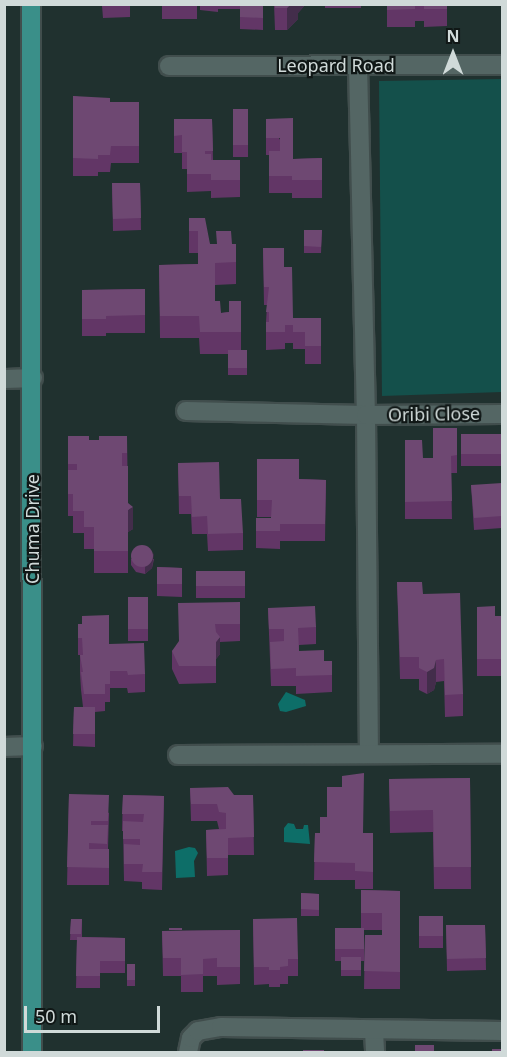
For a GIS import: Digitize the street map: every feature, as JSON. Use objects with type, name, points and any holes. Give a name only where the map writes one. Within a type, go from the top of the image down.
[{"type":"main road","name":"Chuma Drive","points":[[32,4],[32,1053]]},
{"type":"street","points":[[358,65],[366,415],[369,754]]},
{"type":"street","name":"Leopard Road","points":[[169,66],[502,65]]},
{"type":"street","points":[[4,379],[33,378]]},
{"type":"street","name":"Oribi Close","points":[[186,411],[366,415],[502,414]]},
{"type":"street","points":[[4,747],[33,746]]},
{"type":"street","points":[[178,755],[502,754]]},
{"type":"street","points":[[188,1053],[191,1038],[198,1031],[207,1028],[502,1031]]},
{"type":"street","points":[[374,1031],[375,1053]]},
{"type":"shaded area","points":[[502,79],[502,392],[382,396],[379,81]]},
{"type":"shaded area","points":[[286,692],[305,700],[306,706],[286,712],[280,711],[278,704]]},
{"type":"shaded area","points":[[288,823],[294,824],[296,829],[303,829],[304,825],[308,825],[310,844],[284,842],[284,828]]},
{"type":"shaded area","points":[[189,847],[195,848],[198,853],[194,861],[195,877],[176,878],[175,851]]},
{"type":"building","points":[[240,4],[263,4],[263,18],[240,17]]},
{"type":"building","points":[[275,4],[291,4],[287,8],[275,8]]},
{"type":"building","points":[[387,4],[415,4],[415,9],[387,10]]},
{"type":"building","points":[[424,4],[447,4],[447,9],[424,9]]},
{"type":"building","points":[[73,96],[110,98],[110,102],[139,102],[139,146],[111,146],[110,155],[98,155],[98,159],[73,158]]},
{"type":"building","points":[[233,109],[248,109],[248,145],[233,145]]},
{"type":"building","points":[[293,118],[293,159],[322,158],[322,180],[292,180],[292,176],[269,176],[269,151],[280,151],[280,138],[266,138],[266,119]]},
{"type":"building","points":[[174,119],[212,119],[213,151],[205,151],[205,154],[211,154],[211,160],[240,160],[240,180],[211,180],[211,174],[187,174],[187,152],[182,152],[182,135],[174,136]]},
{"type":"building","points":[[112,183],[140,183],[141,218],[113,219]]},
{"type":"building","points":[[189,218],[205,218],[210,244],[217,244],[216,231],[231,231],[232,244],[236,244],[236,262],[215,263],[215,301],[220,301],[221,313],[229,312],[229,301],[241,301],[241,332],[200,332],[199,316],[160,316],[159,265],[198,264],[198,231],[189,231]]},
{"type":"building","points":[[304,230],[322,230],[321,247],[304,246]]},
{"type":"building","points":[[263,248],[284,248],[284,267],[292,267],[293,318],[321,318],[321,346],[305,346],[305,332],[293,332],[293,325],[285,325],[285,332],[266,332],[266,322],[269,322],[269,312],[266,312],[269,287],[264,287]]},
{"type":"building","points":[[145,289],[145,315],[82,319],[82,290]]},
{"type":"building","points":[[228,350],[247,350],[247,368],[228,368]]},
{"type":"building","points":[[433,428],[457,428],[457,455],[451,456],[452,501],[405,502],[405,440],[422,440],[423,458],[433,458]]},
{"type":"building","points":[[461,434],[502,434],[502,454],[461,454]]},
{"type":"building","points":[[68,436],[89,436],[89,440],[99,440],[99,436],[127,436],[127,453],[122,453],[122,466],[128,466],[128,503],[133,507],[128,510],[128,551],[94,551],[94,527],[84,527],[84,511],[73,511],[73,494],[68,494],[68,470],[77,470],[77,464],[68,464]]},
{"type":"building","points":[[257,459],[299,459],[299,479],[326,480],[325,524],[280,524],[280,531],[256,531],[256,518],[271,518],[272,500],[257,500]]},
{"type":"building","points":[[219,462],[220,499],[241,499],[243,533],[208,534],[207,516],[192,517],[191,496],[179,496],[178,463]]},
{"type":"building","points":[[502,483],[502,516],[474,518],[471,485]]},
{"type":"building","points":[[142,545],[150,548],[153,556],[150,564],[142,567],[134,564],[131,556],[134,548]]},
{"type":"building","points":[[157,567],[182,568],[182,584],[157,584]]},
{"type":"building","points":[[196,571],[245,571],[245,586],[196,586]]},
{"type":"building","points":[[397,582],[422,582],[423,594],[460,593],[463,694],[445,695],[444,659],[436,660],[434,668],[427,672],[419,668],[419,657],[400,657]]},
{"type":"building","points":[[128,597],[148,597],[148,629],[128,629]]},
{"type":"building","points":[[240,602],[240,624],[215,624],[216,632],[220,637],[216,642],[216,666],[179,666],[172,651],[179,641],[178,603]]},
{"type":"building","points":[[315,606],[316,627],[298,628],[299,651],[324,650],[324,661],[332,661],[332,675],[296,676],[296,668],[271,669],[270,642],[284,641],[284,629],[269,629],[268,608]]},
{"type":"building","points":[[495,606],[495,616],[502,616],[502,659],[477,659],[477,607]]},
{"type":"building","points":[[109,615],[109,644],[144,643],[145,674],[128,675],[127,671],[110,671],[110,684],[105,684],[105,694],[84,694],[80,655],[83,655],[82,638],[78,638],[78,624],[82,624],[82,616]]},
{"type":"building","points":[[74,707],[95,707],[95,734],[73,734]]},
{"type":"building","points":[[364,773],[363,833],[373,833],[373,872],[355,871],[355,863],[314,862],[315,833],[320,833],[320,817],[327,817],[327,787],[342,787],[342,776]]},
{"type":"building","points":[[470,778],[471,867],[434,867],[433,810],[390,811],[389,779]]},
{"type":"building","points":[[228,787],[234,795],[253,795],[254,837],[228,838],[228,858],[207,858],[206,830],[226,829],[226,813],[219,812],[217,804],[191,804],[190,788]]},
{"type":"building","points":[[69,794],[109,795],[108,821],[91,821],[91,825],[108,825],[107,844],[89,843],[89,849],[109,849],[109,868],[67,867]]},
{"type":"building","points":[[123,795],[164,796],[162,872],[142,872],[143,864],[124,864],[124,844],[140,845],[140,839],[123,839],[123,821],[143,822],[144,814],[122,814]]},
{"type":"building","points":[[361,890],[400,891],[400,972],[364,971],[365,935],[382,935],[382,913],[361,913]]},
{"type":"building","points":[[301,893],[319,894],[319,910],[301,909]]},
{"type":"building","points":[[419,916],[443,916],[443,936],[419,936]]},
{"type":"building","points":[[297,918],[298,959],[288,959],[288,966],[280,967],[280,970],[254,967],[253,919]]},
{"type":"building","points":[[71,919],[82,919],[81,934],[70,934]]},
{"type":"building","points":[[446,925],[485,925],[486,958],[447,959]]},
{"type":"building","points":[[169,928],[182,928],[182,930],[169,930]]},
{"type":"building","points":[[335,928],[364,928],[364,949],[335,949]]},
{"type":"building","points":[[240,930],[240,967],[217,967],[217,958],[203,959],[203,974],[181,975],[181,958],[163,958],[162,931]]},
{"type":"building","points":[[77,937],[125,938],[125,961],[100,961],[100,976],[76,976]]},
{"type":"building","points":[[341,957],[361,957],[361,970],[341,970]]},
{"type":"building","points":[[127,964],[135,964],[135,980],[127,980]]},
{"type":"building","points":[[415,1045],[434,1045],[434,1053],[415,1053]]},
{"type":"building","points":[[492,1049],[502,1049],[502,1053],[492,1053]]},
{"type":"building","points":[[303,1050],[324,1050],[324,1053],[303,1053]]}]
